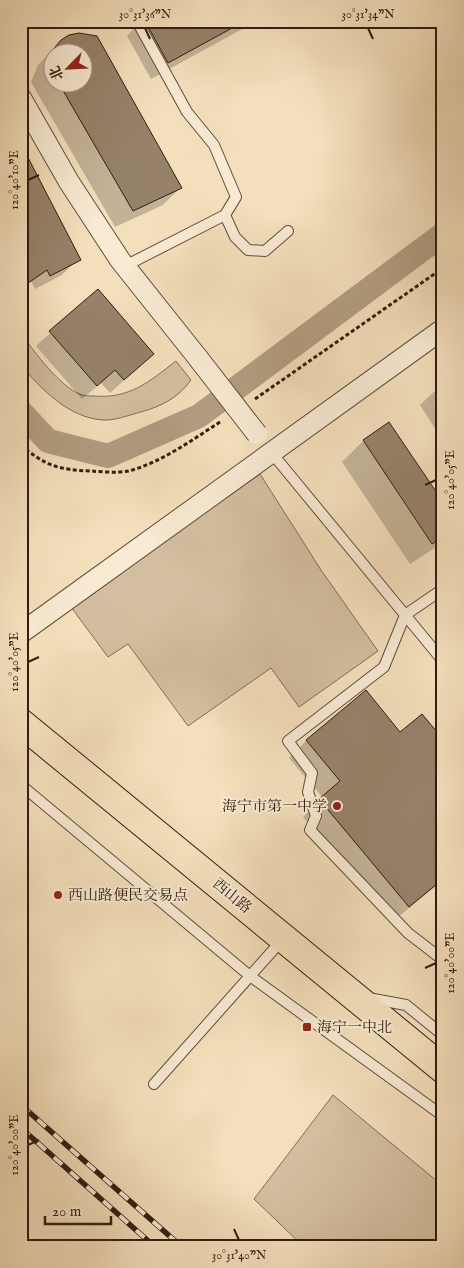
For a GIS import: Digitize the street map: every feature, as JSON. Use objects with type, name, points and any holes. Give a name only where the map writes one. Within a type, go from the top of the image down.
[{"type":"main road","name":"西山路","points":[[21,723],[443,1069]]},
{"type":"street","points":[[21,98],[69,182],[125,266],[271,452]]},
{"type":"street","points":[[21,633],[443,329]]},
{"type":"lane","points":[[125,266],[225,215],[236,197],[214,145],[187,112],[137,21]]},
{"type":"lane","points":[[225,215],[234,237],[248,250],[265,251],[288,231]]},
{"type":"lane","points":[[271,452],[443,661]]},
{"type":"lane","points":[[443,589],[404,615],[384,667],[288,741],[312,773],[308,792],[316,816],[310,830],[408,933],[443,960]]},
{"type":"lane","points":[[21,785],[250,976],[443,1116]]},
{"type":"lane","points":[[154,1084],[283,939]]},
{"type":"lane","points":[[352,995],[406,1005],[443,1035]]},
{"type":"path","points":[[21,25],[28,21]]},
{"type":"shaded area","points":[[21,333],[40,359],[57,377],[82,395],[106,396],[128,392],[157,376],[176,361],[191,380],[181,392],[156,407],[112,420],[91,418],[67,408],[57,401],[21,365]]},
{"type":"shaded area","points":[[260,474],[321,570],[378,651],[299,707],[271,668],[188,726],[128,644],[108,657],[71,607]]},
{"type":"shaded area","points":[[333,1095],[443,1186],[443,1232],[430,1247],[304,1247],[254,1199]]},
{"type":"building","points":[[145,21],[245,21],[168,63]]},
{"type":"building","points":[[79,33],[97,36],[182,188],[133,211],[64,92],[92,92],[92,42],[59,42],[69,35]]},
{"type":"building","points":[[21,144],[81,260],[50,276],[47,270],[21,288]]},
{"type":"building","points":[[98,289],[154,354],[124,380],[115,370],[97,386],[49,331]]},
{"type":"building","points":[[389,422],[443,502],[443,537],[432,544],[363,440]]},
{"type":"building","points":[[366,690],[400,732],[422,714],[443,739],[443,879],[409,907],[319,799],[340,781],[306,740]]},
{"type":"waterway","points":[[21,412],[48,441],[108,456],[199,416],[443,234]]},
{"type":"railway","points":[[21,1105],[182,1247]]},
{"type":"railway","points":[[21,1128],[155,1247]]},
{"type":"place","name":"海宁市第一中学","points":[[337,806]]},
{"type":"place","name":"西山路便民交易点","points":[[58,895]]},
{"type":"place","name":"海宁一中北","points":[[307,1027]]}]
